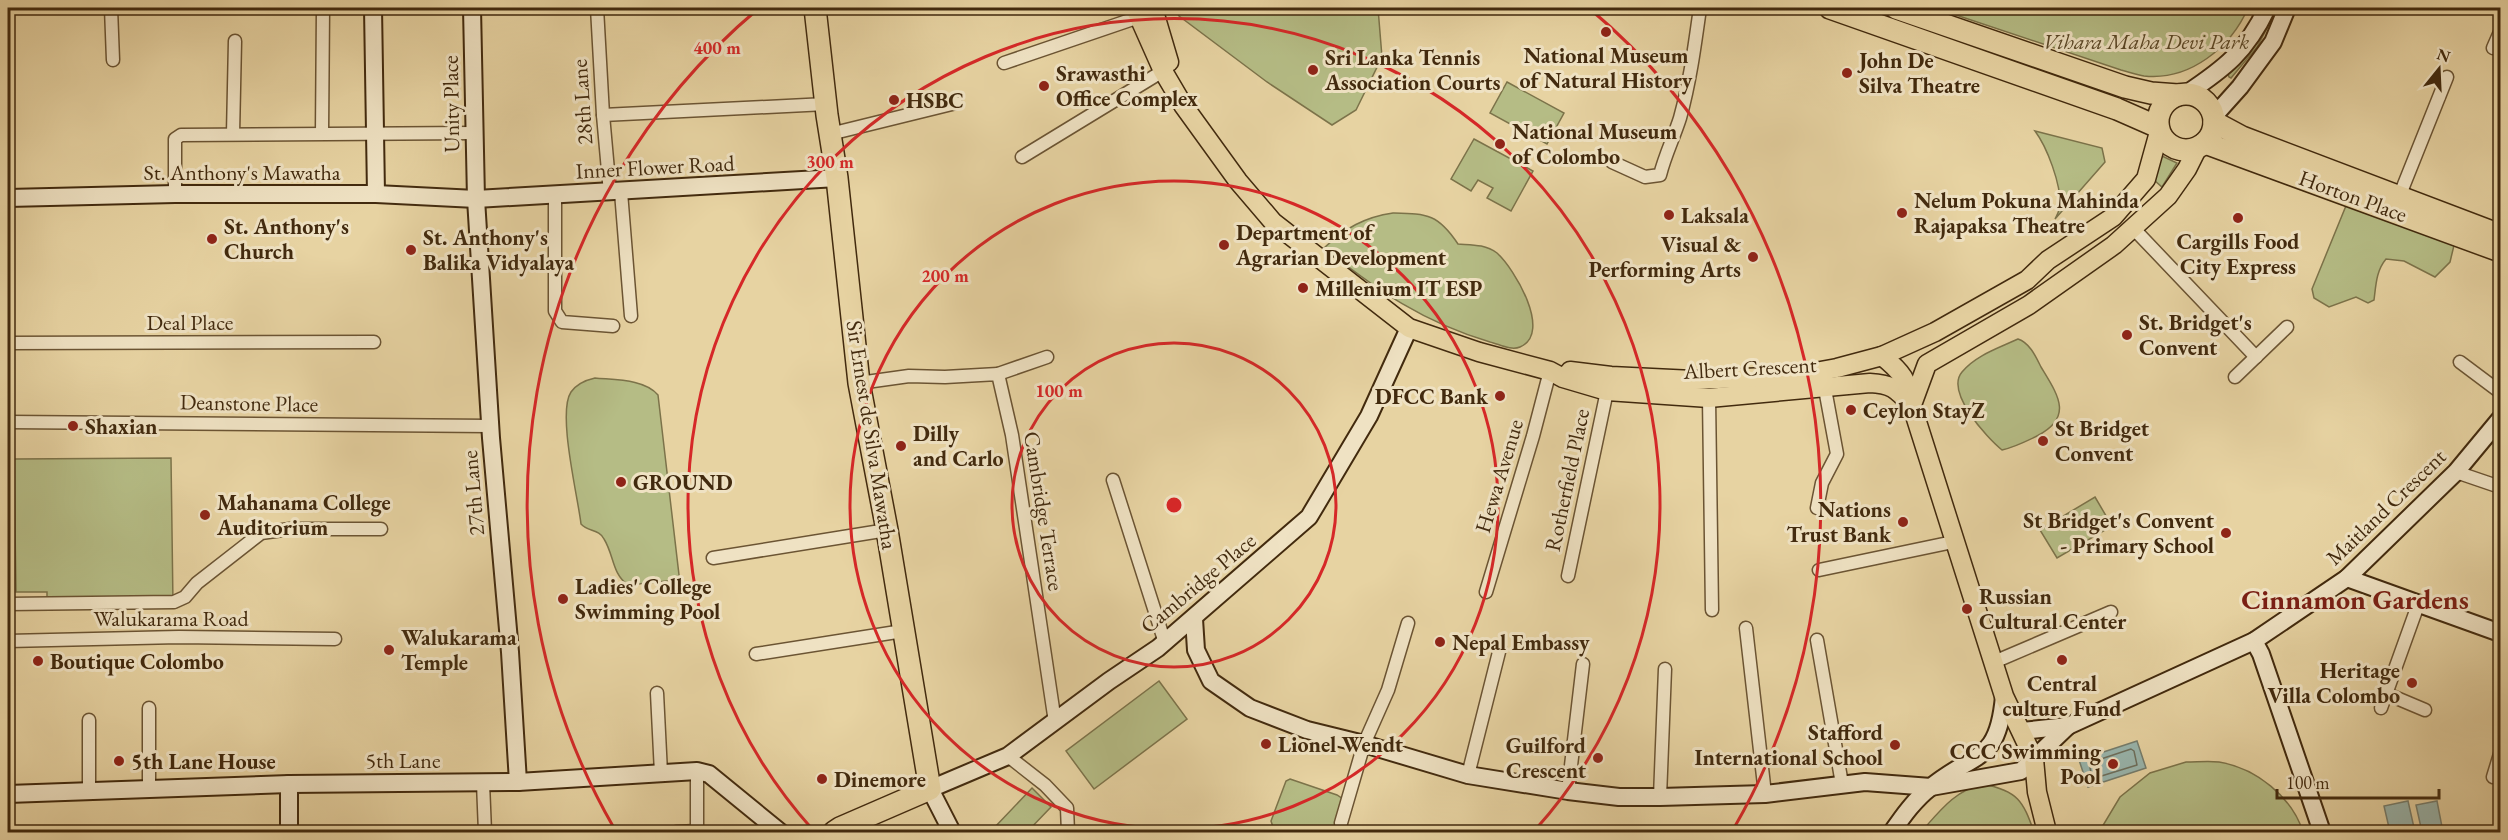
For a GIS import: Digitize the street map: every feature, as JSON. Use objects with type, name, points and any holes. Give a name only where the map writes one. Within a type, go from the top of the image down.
[{"type":"highway","name":"Sir Ernest de Silva Mawatha","points":[[815,8],[837,178],[859,383],[887,530],[930,789]]},
{"type":"highway","points":[[1830,8],[2117,109],[2158,130],[2164,140],[2179,150],[2201,146],[2210,137],[2214,119],[2203,100],[2182,94],[2151,93],[2125,87],[1896,8]]},
{"type":"highway","points":[[2158,130],[2160,111],[2171,98],[2182,94]]},
{"type":"highway","name":"Horton Place","points":[[2214,119],[2242,137],[2500,235]]},
{"type":"highway","name":"Horton Place","points":[[2201,146],[2500,251]]},
{"type":"highway","points":[[834,832],[930,789]]},
{"type":"main road","points":[[373,8],[376,194]]},
{"type":"main road","name":"Unity Place","points":[[472,8],[476,199]]},
{"type":"main road","points":[[2182,94],[2221,70],[2235,58],[2258,27],[2267,8]]},
{"type":"main road","points":[[2214,119],[2273,42],[2287,8]]},
{"type":"main road","points":[[1142,11],[1176,93]]},
{"type":"main road","name":"Albert Crescent","points":[[1142,11],[1163,71],[1176,93],[1222,162],[1273,222],[1409,328],[1479,352],[1550,371],[1693,380],[1751,378],[1793,376],[1837,368],[1882,356],[1935,332],[2027,280],[2048,260],[2113,217],[2146,179],[2158,130]]},
{"type":"main road","points":[[1912,406],[1927,364],[2029,305],[2134,229],[2178,183],[2201,146]]},
{"type":"main road","name":"Inner Flower Road","points":[[476,199],[616,193],[837,178]]},
{"type":"main road","name":"St. Anthony's Mawatha","points":[[8,198],[175,194],[376,194],[476,199]]},
{"type":"main road","name":"27th Lane","points":[[476,199],[490,426],[510,652],[518,782]]},
{"type":"main road","name":"Cambridge Place","points":[[930,789],[1008,756],[1165,643],[1309,517],[1369,416],[1409,328]]},
{"type":"main road","points":[[1917,340],[1915,348],[1917,355],[1927,364]]},
{"type":"main road","points":[[1882,356],[1904,377],[1908,385],[1912,406],[1953,542],[2004,696],[2034,759],[2037,792],[2047,832]]},
{"type":"main road","name":"Albert Crescent","points":[[1550,371],[1563,378],[1607,391],[1709,398],[1870,383],[1885,384],[1895,388],[1912,406]]},
{"type":"main road","points":[[1734,396],[1751,378]]},
{"type":"main road","name":"Maitland Crescent","points":[[2022,731],[2067,726],[2254,640],[2346,578],[2456,472],[2500,419]]},
{"type":"main road","points":[[2346,578],[2500,633]]},
{"type":"main road","name":"Maitland Crescent","points":[[1194,619],[1196,650],[1211,681],[1250,708],[1307,730],[1364,744],[1468,775],[1568,791],[1660,797],[1765,794],[1865,782],[1930,787],[2020,771],[2067,726]]},
{"type":"main road","points":[[2254,640],[2261,654],[2322,832]]},
{"type":"main road","points":[[1892,832],[1909,808],[1930,787],[1987,751],[1997,735],[2004,696]]},
{"type":"main road","points":[[697,771],[709,774],[781,832]]},
{"type":"main road","name":"5th Lane","points":[[8,794],[89,792],[149,787],[518,782],[697,771]]},
{"type":"main road","points":[[289,784],[289,832]]},
{"type":"main road","points":[[930,789],[952,832]]},
{"type":"street","points":[[111,8],[112,60]]},
{"type":"street","points":[[322,133],[323,8]]},
{"type":"street","name":"28th Lane","points":[[597,8],[603,115],[616,193],[631,316]]},
{"type":"street","points":[[1612,162],[1645,177],[1660,175],[1664,158],[1680,118],[1700,8]]},
{"type":"street","points":[[1004,63],[1142,11]]},
{"type":"street","points":[[2493,48],[2500,32]]},
{"type":"street","points":[[233,134],[235,41]]},
{"type":"street","points":[[1022,157],[1163,71]]},
{"type":"street","points":[[2399,197],[2447,77]]},
{"type":"street","points":[[830,134],[956,103]]},
{"type":"street","points":[[603,115],[826,104]]},
{"type":"street","points":[[175,194],[175,139],[182,135],[474,133]]},
{"type":"street","points":[[555,195],[555,311],[562,322],[613,326]]},
{"type":"street","points":[[2134,229],[2256,357]]},
{"type":"street","points":[[2235,377],[2287,327]]},
{"type":"street","name":"Deal Place","points":[[8,343],[374,342]]},
{"type":"street","points":[[859,383],[909,376],[945,378],[998,374],[1047,357]]},
{"type":"street","points":[[2460,362],[2500,392]]},
{"type":"street","name":"Hewa Avenue","points":[[1486,592],[1550,371]]},
{"type":"street","name":"Cambridge Terrace","points":[[998,374],[1012,435],[1055,722]]},
{"type":"street","points":[[1817,508],[1822,483],[1837,454],[1825,389]]},
{"type":"street","name":"Rotherfield Place","points":[[1568,576],[1607,391]]},
{"type":"street","points":[[1709,398],[1712,610]]},
{"type":"street","name":"Deanstone Place","points":[[8,422],[490,426]]},
{"type":"street","points":[[2456,472],[2500,487]]},
{"type":"street","points":[[1113,480],[1165,643]]},
{"type":"street","points":[[8,604],[174,602],[185,597],[197,583],[261,533],[290,529],[381,529]]},
{"type":"street","points":[[713,558],[887,530]]},
{"type":"street","points":[[1819,570],[1953,542]]},
{"type":"street","points":[[2381,708],[2418,605]]},
{"type":"street","points":[[1994,662],[2111,612]]},
{"type":"street","points":[[1341,823],[1364,744],[1388,690],[1408,623]]},
{"type":"street","points":[[1746,628],[1765,794]]},
{"type":"street","points":[[756,654],[903,631]]},
{"type":"street","name":"Walukarama Road","points":[[8,641],[179,637],[335,639]]},
{"type":"street","points":[[1817,640],[1842,784]]},
{"type":"street","points":[[1468,775],[1500,648]]},
{"type":"street","points":[[1568,791],[1583,664]]},
{"type":"street","points":[[1660,797],[1665,669]]},
{"type":"street","points":[[657,693],[661,773]]},
{"type":"street","points":[[2387,694],[2425,710]]},
{"type":"street","points":[[149,708],[149,787]]},
{"type":"street","points":[[89,720],[89,792]]},
{"type":"street","points":[[2493,777],[2500,754]]},
{"type":"street","points":[[1008,756],[1045,785],[1066,808],[1068,832]]},
{"type":"street","points":[[676,832],[697,832],[697,771]]},
{"type":"street","points":[[483,783],[485,832]]},
{"type":"green space","name":"Sri Lanka Tennis Association Courts","points":[[1174,8],[1378,8],[1382,57],[1356,110],[1332,125],[1267,82],[1179,16]]},
{"type":"green space","points":[[1852,8],[1873,8],[2118,91],[2116,96]]},
{"type":"green space","name":"Vihara Maha Devi Park","points":[[1935,8],[2248,8],[2231,36],[2207,58],[2177,73],[2144,76]]},
{"type":"green space","points":[[2273,8],[2278,8],[2257,47],[2231,78],[2229,77],[2228,74],[2247,54]]},
{"type":"green space","points":[[1507,82],[1564,113],[1547,144],[1490,113]]},
{"type":"green space","points":[[2035,131],[2102,148],[2105,162],[2055,219],[2060,207],[2056,177]]},
{"type":"green space","points":[[1474,139],[1533,171],[1511,211],[1487,198],[1493,188],[1478,180],[1471,191],[1451,179]]},
{"type":"green space","points":[[2162,156],[2177,163],[2162,187],[2154,180]]},
{"type":"green space","points":[[2350,196],[2456,237],[2450,262],[2435,277],[2404,261],[2386,259],[2378,273],[2374,300],[2368,303],[2356,297],[2329,307],[2314,298],[2312,289]]},
{"type":"green space","points":[[1393,213],[1424,215],[1438,221],[1458,244],[1483,246],[1497,253],[1512,272],[1527,300],[1532,315],[1533,329],[1529,340],[1520,347],[1509,348],[1443,325],[1402,304],[1324,248],[1356,225],[1373,217]]},
{"type":"green space","points":[[2018,339],[2032,351],[2053,387],[2057,396],[2059,413],[2056,421],[2048,429],[2024,442],[2002,450],[1987,436],[1970,414],[1959,391],[1958,381],[1962,372],[1974,361]]},
{"type":"green space","name":"GROUND","points":[[595,378],[638,383],[658,395],[679,575],[677,580],[628,585],[616,570],[602,536],[581,524],[567,436],[567,403],[571,392],[576,387]]},
{"type":"green space","points":[[171,458],[173,604],[47,605],[47,592],[16,592],[14,459]]},
{"type":"green space","points":[[2095,497],[2112,526],[2057,558],[2040,530]]},
{"type":"green space","points":[[1159,681],[1187,719],[1094,789],[1066,751]]},
{"type":"green space","points":[[2186,762],[2219,762],[2233,765],[2259,778],[2271,786],[2290,807],[2303,832],[2099,832],[2120,797],[2150,773]]},
{"type":"green space","points":[[1290,779],[1343,799],[1344,807],[1337,832],[1280,832],[1274,830],[1271,821],[1286,781]]},
{"type":"green space","points":[[1983,784],[2004,790],[2018,799],[2034,832],[1921,832],[1956,797],[1964,791]]},
{"type":"green space","points":[[1032,788],[1051,807],[1027,832],[999,832],[994,828]]},
{"type":"water","name":"CCC Swimming Pool","points":[[2137,741],[2146,768],[2088,787],[2079,760]]},
{"type":"water","points":[[2408,801],[2415,832],[2390,832],[2384,806]]},
{"type":"water","points":[[2437,801],[2443,832],[2422,832],[2416,805]]},
{"type":"place","name":"National Museum of Natural History","points":[[1606,32]]},
{"type":"place","name":"Sri Lanka Tennis Association Courts","points":[[1313,70]]},
{"type":"place","name":"John De Silva Theatre","points":[[1847,73]]},
{"type":"place","name":"Srawasthi Office Complex","points":[[1044,86]]},
{"type":"place","name":"HSBC","points":[[894,100]]},
{"type":"place","name":"National Museum of Colombo","points":[[1500,144]]},
{"type":"place","name":"Nelum Pokuna Mahinda Rajapaksa Theatre","points":[[1902,213]]},
{"type":"place","name":"Laksala","points":[[1669,215]]},
{"type":"place","name":"Cargills Food City Express","points":[[2238,218]]},
{"type":"place","name":"St. Anthony's Church","points":[[212,239]]},
{"type":"place","name":"Department of Agrarian Development","points":[[1224,245]]},
{"type":"place","name":"St. Anthony's Balika Vidyalaya","points":[[411,250]]},
{"type":"place","name":"Visual & Performing Arts","points":[[1753,257]]},
{"type":"place","name":"Millenium IT ESP","points":[[1303,288]]},
{"type":"place","name":"St. Bridget's Convent","points":[[2127,335]]},
{"type":"place","name":"DFCC Bank","points":[[1500,396]]},
{"type":"place","name":"Ceylon StayZ","points":[[1851,410]]},
{"type":"place","name":"Shaxian","points":[[73,426]]},
{"type":"place","name":"St Bridget Convent","points":[[2043,441]]},
{"type":"place","name":"Dilly and Carlo","points":[[901,446]]},
{"type":"place","name":"GROUND","points":[[621,482]]},
{"type":"place","name":"Mahanama College Auditorium","points":[[205,515]]},
{"type":"place","name":"Nations Trust Bank","points":[[1903,522]]},
{"type":"place","name":"St Bridget's Convent - Primary School","points":[[2226,533]]},
{"type":"place","name":"Ladies' College Swimming Pool","points":[[563,599]]},
{"type":"place","name":"Russian Cultural Center","points":[[1967,609]]},
{"type":"place","name":"Nepal Embassy","points":[[1440,642]]},
{"type":"place","name":"Walukarama Temple","points":[[389,650]]},
{"type":"place","name":"Central culture Fund","points":[[2062,660]]},
{"type":"place","name":"Boutique Colombo","points":[[38,661]]},
{"type":"place","name":"Heritage Villa Colombo","points":[[2412,683]]},
{"type":"place","name":"Lionel Wendt","points":[[1266,744]]},
{"type":"place","name":"Stafford International School","points":[[1895,745]]},
{"type":"place","name":"Guilford Crescent","points":[[1598,758]]},
{"type":"place","name":"5th Lane House","points":[[119,761]]},
{"type":"place","name":"CCC Swimming Pool","points":[[2113,764]]},
{"type":"place","name":"Dinemore","points":[[822,779]]},
{"type":"district","name":"Cinnamon Gardens","points":[[2355,599]]}]
